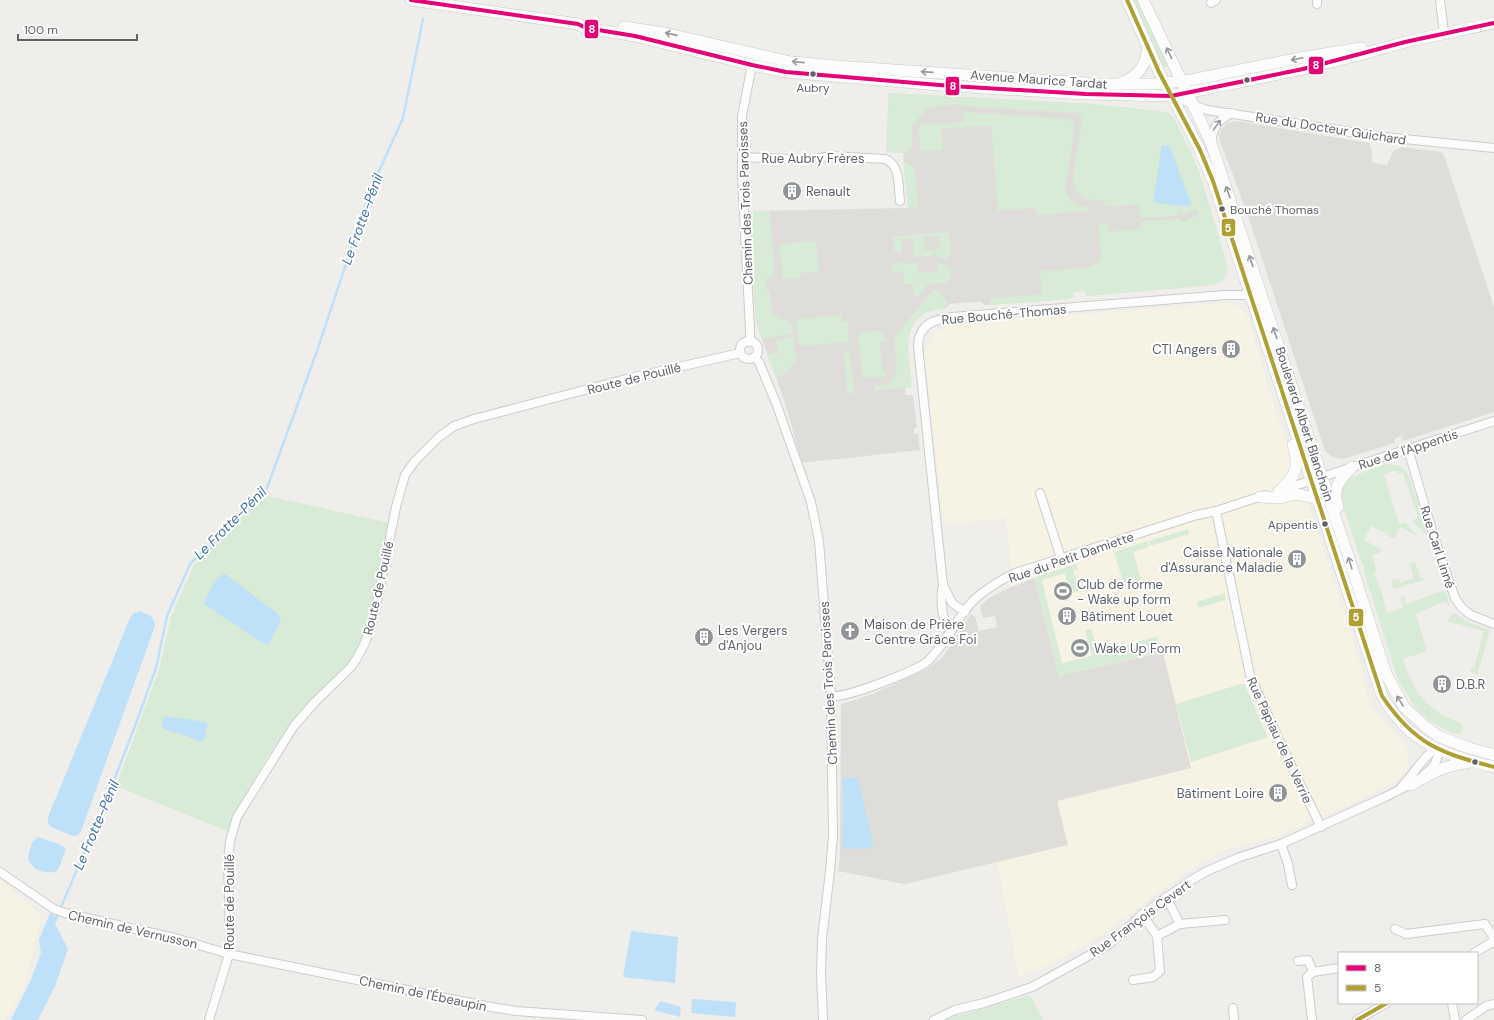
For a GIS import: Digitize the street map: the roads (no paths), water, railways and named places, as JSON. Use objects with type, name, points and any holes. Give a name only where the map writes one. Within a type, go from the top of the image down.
[{"type":"street","points":[[411,0],[578,24]]},
{"type":"street","name":"Boulevard Albert Blanchoin","points":[[1127,0],[1171,96],[1200,150],[1213,181],[1288,410],[1345,546],[1386,674],[1404,707],[1427,728],[1439,745],[1451,756],[1494,767]]},
{"type":"street","name":"Boulevard Albert Blanchoin","points":[[1143,0],[1211,142],[1270,318],[1317,478],[1318,499],[1376,682],[1390,711],[1407,729],[1439,745]]},
{"type":"street","points":[[1440,0],[1444,33]]},
{"type":"street","name":"Avenue Maurice Tardat","points":[[578,24],[586,28],[635,36],[786,72],[951,86],[1086,94],[1171,96],[1185,88],[1303,69],[1405,42],[1494,23]]},
{"type":"street","name":"Avenue Maurice Tardat","points":[[578,24],[598,24],[664,33],[791,62],[1117,84],[1143,85],[1165,83],[1185,88]]},
{"type":"street","points":[[1117,84],[1132,78],[1140,71],[1144,63],[1148,46]]},
{"type":"street","name":"Chemin des Trois Paroisses","points":[[750,342],[745,258],[742,116],[752,65]]},
{"type":"street","name":"Rue du Docteur Guichard","points":[[1171,96],[1207,110],[1384,137],[1494,148]]},
{"type":"street","points":[[1211,142],[1217,123],[1232,113]]},
{"type":"street","name":"Rue Aubry Frères","points":[[742,157],[808,160],[831,156],[884,159],[892,163],[896,169],[900,201]]},
{"type":"street","points":[[1257,280],[1255,289],[1249,294],[1258,299],[1264,311],[1270,318]]},
{"type":"street","name":"Rue Bouché-Thomas","points":[[951,631],[946,625],[943,612],[941,593],[943,585],[918,346],[920,336],[925,326],[934,320],[952,317],[1249,294]]},
{"type":"street","points":[[750,342],[756,346],[757,352],[754,357],[746,359],[740,353],[742,345],[750,342]]},
{"type":"street","name":"Route de Pouillé","points":[[209,1020],[229,954],[230,935],[228,862],[230,841],[237,817],[294,726],[315,702],[351,667],[365,643],[371,627],[377,602],[398,500],[405,475],[415,461],[439,437],[454,426],[474,419],[626,379],[740,353]]},
{"type":"street","name":"Chemin des Trois Paroisses","points":[[754,357],[759,362],[776,403],[811,502],[819,541],[831,696],[832,835],[830,872],[822,939],[821,974],[823,1020]]},
{"type":"street","points":[[1279,491],[1287,484],[1297,466],[1297,456],[1286,423],[1288,410]]},
{"type":"street","name":"Rue de l'Appentis","points":[[1317,478],[1494,422]]},
{"type":"street","name":"Rue Carl Linné","points":[[1408,449],[1455,598],[1466,612],[1479,619],[1494,624]]},
{"type":"street","points":[[1345,546],[1349,540],[1336,503],[1335,491],[1339,481],[1352,467]]},
{"type":"street","name":"Rue du Petit Damiette","points":[[831,696],[841,696],[866,689],[920,666],[928,661],[978,597],[1015,573],[1317,478]]},
{"type":"street","points":[[1040,493],[1061,558]]},
{"type":"street","points":[[1260,497],[1281,498],[1297,494],[1318,499]]},
{"type":"street","name":"Rue Papiau de la Verrie","points":[[1216,511],[1250,675],[1279,740],[1321,827]]},
{"type":"street","name":"Rue Bouché-Thomas","points":[[943,585],[952,603],[965,612]]},
{"type":"street","points":[[1439,745],[1470,752],[1481,751],[1494,755]]},
{"type":"street","name":"Rue François Cevert","points":[[934,1020],[956,1010],[984,1003],[1032,987],[1108,945],[1142,914],[1190,881],[1219,865],[1281,844],[1411,785],[1434,766],[1439,745]]},
{"type":"street","name":"Rue François Cevert","points":[[1383,798],[1401,787],[1411,776],[1423,758],[1439,745]]},
{"type":"street","points":[[1411,785],[1439,769],[1457,764],[1477,763]]},
{"type":"street","points":[[1281,844],[1288,864],[1292,886]]},
{"type":"street","name":"Chemin de Vernusson","points":[[0,872],[54,909],[70,915],[174,938],[229,954]]},
{"type":"street","points":[[1166,897],[1180,924]]},
{"type":"street","points":[[1133,980],[1153,977],[1160,971],[1157,936],[1142,914]]},
{"type":"street","points":[[1157,936],[1180,924],[1225,920]]},
{"type":"street","points":[[1395,929],[1406,934],[1486,924],[1494,940],[1476,952]]},
{"type":"street","name":"Chemin de l'Ébeaupin","points":[[229,954],[516,1011],[642,1020]]},
{"type":"street","points":[[1298,961],[1308,960],[1313,972]]},
{"type":"street","points":[[1312,1020],[1307,977],[1313,972],[1338,968]]},
{"type":"street","points":[[1357,1020],[1385,1004]]},
{"type":"street","points":[[1452,1004],[1455,1020]]},
{"type":"street","points":[[1466,1020],[1486,1006],[1494,1004]]},
{"type":"street","points":[[1233,1008],[1234,1020]]},
{"type":"water","points":[[1162,145],[1170,147],[1191,203],[1190,206],[1153,202]]},
{"type":"water","points":[[224,573],[279,615],[281,621],[268,645],[264,644],[204,604],[213,584]]},
{"type":"water","points":[[140,611],[154,620],[155,626],[81,831],[78,835],[73,836],[51,827],[48,823],[48,817],[130,618],[134,613]]},
{"type":"water","points":[[165,716],[206,722],[208,724],[203,742],[162,728],[162,722]]},
{"type":"water","points":[[843,778],[858,778],[873,844],[872,848],[843,849]]},
{"type":"water","points":[[38,837],[66,848],[59,868],[56,872],[40,871],[28,860],[29,850],[35,839]]},
{"type":"water","points":[[50,913],[57,917],[54,922],[68,949],[55,986],[38,1020],[11,1020],[29,984],[41,953],[39,940]]},
{"type":"water","points":[[631,931],[678,937],[675,983],[623,977]]},
{"type":"water","points":[[692,999],[736,1002],[735,1017],[691,1013]]},
{"type":"water","points":[[661,1001],[681,1007],[680,1017],[654,1010]]},
{"type":"waterway","name":"Le Frotte-Pénil","points":[[53,926],[106,801],[138,718],[156,668],[167,616],[190,564],[267,488],[317,351],[371,189],[403,118],[423,19]]},
{"type":"place","name":"Aubry","points":[[813,74]]},
{"type":"place","name":"Renault","points":[[792,191]]},
{"type":"place","name":"Bouché Thomas","points":[[1222,209]]},
{"type":"place","name":"CTI Angers","points":[[1231,349]]},
{"type":"place","name":"Appentis","points":[[1325,524]]},
{"type":"place","name":"Caisse Nationale d'Assurance Maladie","points":[[1297,559]]},
{"type":"place","name":"Club de forme - Wake up form","points":[[1063,591]]},
{"type":"place","name":"Bâtiment Louet","points":[[1067,616]]},
{"type":"place","name":"Maison de Prière - Centre Grâce Foi","points":[[850,631]]},
{"type":"place","name":"Les Vergers d'Anjou","points":[[704,637]]},
{"type":"place","name":"Wake Up Form","points":[[1080,648]]},
{"type":"place","name":"D.B.R","points":[[1442,684]]},
{"type":"place","name":"Bâtiment Loire","points":[[1278,793]]}]
